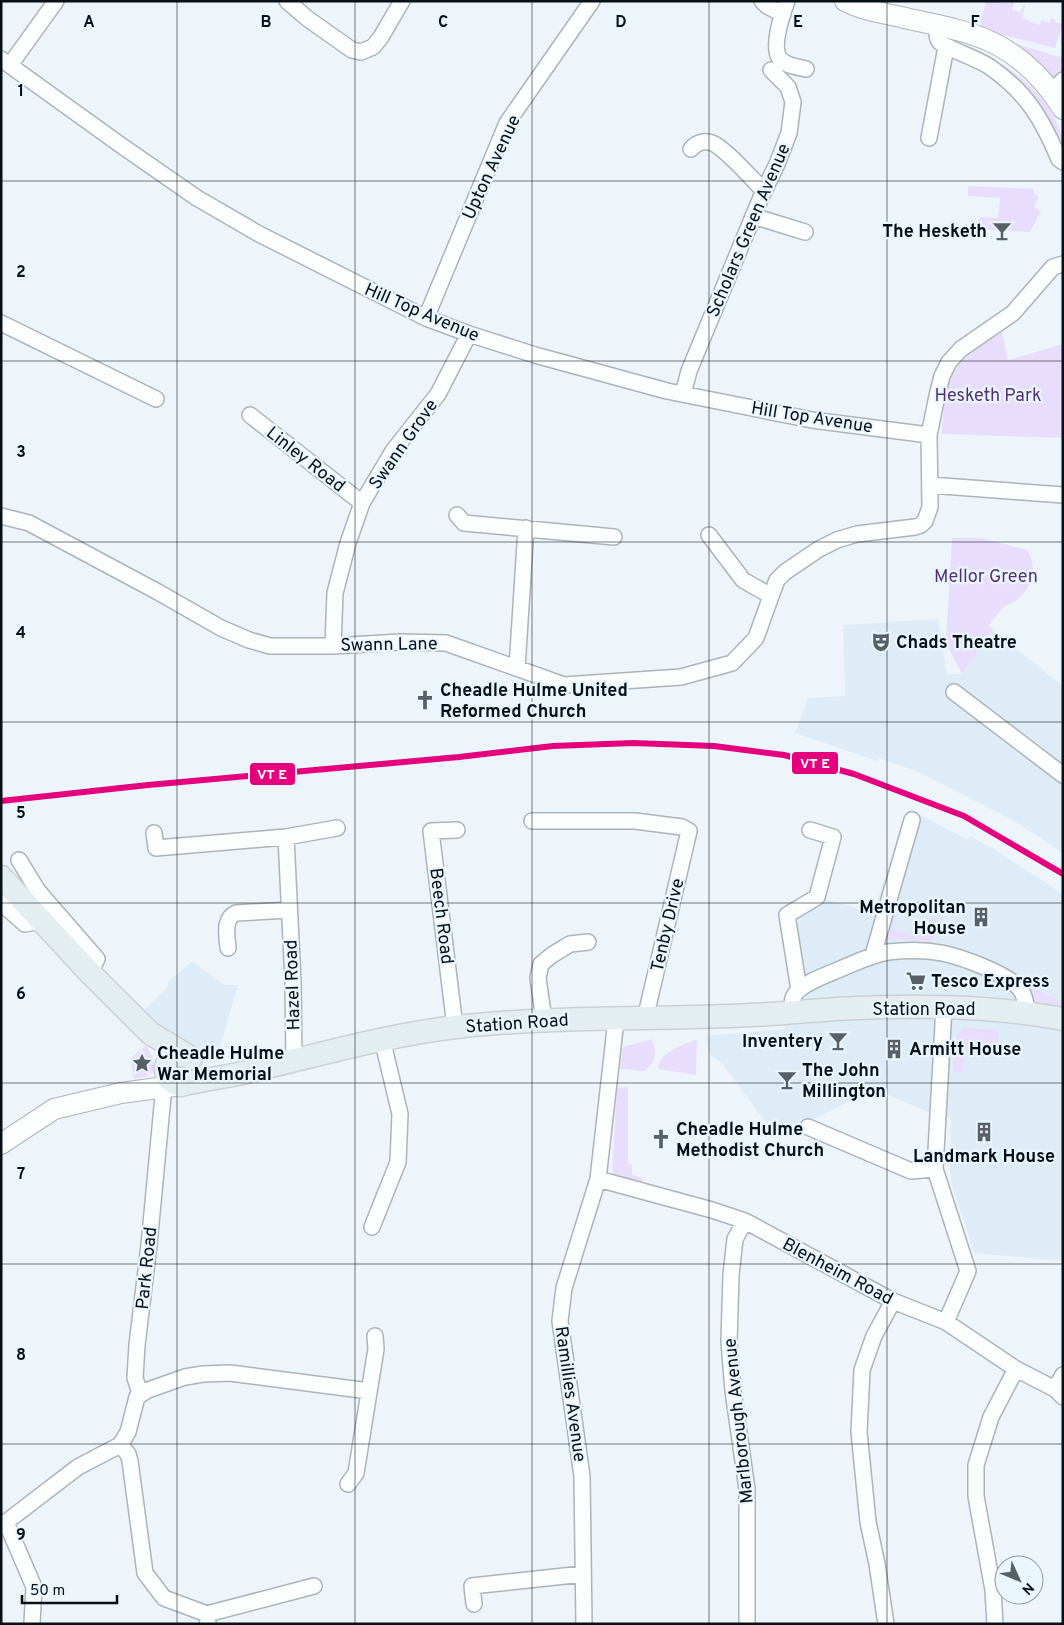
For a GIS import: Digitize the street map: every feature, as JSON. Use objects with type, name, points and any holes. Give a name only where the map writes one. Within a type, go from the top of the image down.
[{"type":"main road","points":[[845,1],[872,6],[986,40],[1012,54],[1057,86],[1063,109]]},
{"type":"main road","name":"Station Road","points":[[1,877],[90,973],[150,1033],[179,1072],[209,1067],[248,1072],[382,1039],[455,1027],[544,1020],[616,1020],[791,1013],[836,1009],[944,1007],[1002,1010],[1063,1019]]},
{"type":"main road","points":[[1,1144],[54,1108],[120,1093],[179,1072]]},
{"type":"street","points":[[5,62],[56,1]]},
{"type":"street","points":[[288,1],[308,19],[352,50],[361,52],[373,47],[402,1]]},
{"type":"street","name":"Upton Avenue","points":[[426,318],[507,123],[592,1]]},
{"type":"street","points":[[762,1],[767,6],[785,7],[777,41],[777,52],[781,60],[790,66],[806,69]]},
{"type":"street","points":[[937,26],[936,36],[939,42],[990,66],[1023,95],[1041,120],[1059,159],[1063,162]]},
{"type":"street","points":[[929,138],[946,46]]},
{"type":"street","name":"Hill Top Avenue","points":[[5,62],[197,198],[259,234],[426,318],[535,355],[683,394],[812,420],[929,434]]},
{"type":"street","name":"Scholars Green Avenue","points":[[683,394],[689,371],[789,133],[793,102],[788,87],[771,70]]},
{"type":"street","points":[[691,148],[697,143],[711,142],[722,149],[764,191]]},
{"type":"street","points":[[753,216],[805,232]]},
{"type":"street","name":"Swann Lane","points":[[1,516],[29,523],[221,628],[249,640],[270,646],[333,646],[400,642],[446,643],[564,685],[681,677],[732,663],[756,638],[770,596],[778,580],[785,572],[819,549],[837,540],[857,534],[921,525],[928,514],[930,484],[929,434],[942,376],[949,362],[961,349],[1013,313],[1053,267],[1063,264]]},
{"type":"street","points":[[1,322],[156,399]]},
{"type":"street","name":"Swann Grove","points":[[333,646],[335,593],[348,542],[362,503],[393,451],[438,394],[469,334]]},
{"type":"street","name":"Linley Road","points":[[250,415],[362,503]]},
{"type":"street","points":[[930,484],[1063,494]]},
{"type":"street","points":[[457,515],[464,523],[614,537]]},
{"type":"street","points":[[517,668],[526,528]]},
{"type":"street","points":[[709,535],[743,580],[770,596]]},
{"type":"street","points":[[954,692],[1063,774]]},
{"type":"street","points":[[873,955],[912,820]]},
{"type":"street","name":"Tenby Drive","points":[[532,821],[635,821],[682,827],[693,831],[644,1019]]},
{"type":"street","points":[[154,833],[156,848],[286,837],[337,828]]},
{"type":"street","name":"Beech Road","points":[[455,1027],[431,831],[457,830]]},
{"type":"street","points":[[799,990],[787,915],[817,897],[833,837],[810,830]]},
{"type":"street","name":"Hazel Road","points":[[286,837],[293,982],[294,1060]]},
{"type":"street","points":[[19,860],[38,891],[97,959],[90,973]]},
{"type":"street","points":[[1,903],[25,924],[42,920]]},
{"type":"street","points":[[228,948],[227,924],[231,915],[236,913],[289,910]]},
{"type":"street","points":[[544,1020],[538,978],[542,964],[552,954],[570,944],[588,942]]},
{"type":"street","points":[[791,1013],[793,997],[799,990],[824,976],[873,955],[904,952],[942,953],[979,965],[1000,975],[1019,987],[1025,999],[1027,1013]]},
{"type":"street","points":[[944,1007],[935,1169],[968,1272],[946,1322]]},
{"type":"street","name":"Ramillies Avenue","points":[[584,1624],[582,1476],[560,1321],[564,1288],[598,1179],[616,1020]]},
{"type":"street","points":[[372,1227],[398,1162],[400,1114],[382,1039]]},
{"type":"street","name":"Park Road","points":[[120,1445],[128,1432],[134,1404],[140,1393],[136,1378],[137,1345],[162,1096],[179,1072]]},
{"type":"street","points":[[808,1127],[911,1172],[935,1169]]},
{"type":"street","name":"Blenheim Road","points":[[598,1179],[712,1210],[744,1221],[893,1301],[946,1322],[1016,1369],[1059,1393]]},
{"type":"street","name":"Marlborough Avenue","points":[[744,1221],[735,1239],[731,1274],[729,1342],[747,1489],[747,1624]]},
{"type":"street","points":[[886,1624],[877,1564],[868,1522],[859,1432],[862,1370],[874,1336],[893,1301]]},
{"type":"street","points":[[348,1484],[356,1473],[376,1349],[375,1336]]},
{"type":"street","points":[[995,1624],[993,1590],[976,1496],[976,1465],[991,1417],[1016,1369]]},
{"type":"street","points":[[140,1393],[185,1377],[230,1373],[369,1391]]},
{"type":"street","points":[[1059,1393],[1063,1375]]},
{"type":"street","points":[[32,1623],[34,1587],[4,1524],[78,1468],[120,1445],[128,1454],[130,1461],[145,1573],[164,1598],[207,1619],[314,1586]]},
{"type":"street","points":[[474,1604],[472,1586],[584,1574]]},
{"type":"shaded area","points":[[938,619],[947,674],[962,674],[993,630],[1063,686],[1063,853],[1011,819],[918,772],[879,758],[877,761],[795,733],[808,698],[845,696],[843,625]]},
{"type":"shaded area","points":[[909,809],[968,840],[970,836],[997,851],[1063,894],[1063,1261],[974,1253],[952,1185],[950,1170],[951,1118],[935,1115],[879,1091],[871,1090],[777,1138],[722,1063],[710,1055],[706,1036],[785,1029],[784,1004],[793,978],[782,922],[825,899],[873,913]]},
{"type":"shaded area","points":[[192,961],[224,985],[238,985],[215,1064],[192,1055],[141,1014],[169,985],[167,983]]},
{"type":"green space","points":[[986,1],[1014,3],[1012,10],[1021,12],[1023,5],[1025,6],[1022,18],[1040,25],[1041,20],[1049,23],[1051,18],[1055,19],[1055,22],[1063,24],[1063,30],[1061,30],[1055,48],[979,29]]},
{"type":"green space","points":[[948,39],[1000,63],[1031,87],[1044,101],[1054,117],[1063,137],[1063,154],[1049,124]]},
{"type":"green space","points":[[1010,42],[1063,58],[1063,73],[1057,78],[1051,76]]},
{"type":"green space","points":[[968,186],[1034,189],[1034,194],[1039,197],[1034,207],[1041,211],[1030,232],[977,229],[975,223],[981,217],[998,218],[1000,198],[968,196]]},
{"type":"green space","name":"Hesketh Park","points":[[1002,332],[1008,360],[1063,344],[1063,438],[942,434],[945,397],[954,372],[972,353]]},
{"type":"green space","name":"Mellor Green","points":[[952,538],[981,538],[1027,550],[1033,569],[1027,589],[1018,599],[1003,608],[995,617],[989,625],[993,630],[962,674],[946,643]]},
{"type":"green space","points":[[896,907],[898,907],[892,929],[918,937],[921,928],[928,930],[932,917],[938,919],[931,944],[914,940],[886,939]]},
{"type":"green space","points":[[1021,982],[1062,1002],[1061,1007],[1033,1003],[1032,993]]},
{"type":"green space","points":[[964,1028],[998,1030],[998,1051],[965,1050],[963,1073],[953,1072],[955,1042]]},
{"type":"green space","points":[[652,1039],[655,1048],[654,1056],[651,1064],[645,1071],[620,1069],[623,1047]]},
{"type":"green space","points":[[697,1039],[696,1075],[658,1069],[663,1058],[668,1053],[679,1046]]},
{"type":"green space","points":[[146,1045],[154,1059],[155,1071],[148,1076],[134,1079],[130,1059]]},
{"type":"green space","points":[[628,1087],[628,1164],[632,1165],[632,1175],[643,1178],[642,1184],[618,1179],[612,1172],[617,1088]]},
{"type":"transit line","points":[[1,801],[148,785],[459,757],[553,746],[633,743],[714,746],[784,755],[854,774],[964,816],[1063,874]]},
{"type":"place","name":"The Hesketh","points":[[1002,231]]},
{"type":"place","name":"Chads Theatre","points":[[881,642]]},
{"type":"place","name":"Cheadle Hulme United Reformed Church","points":[[425,700]]},
{"type":"place","name":"Metropolitan House","points":[[981,917]]},
{"type":"place","name":"Tesco Express","points":[[916,981]]},
{"type":"place","name":"Inventery","points":[[838,1041]]},
{"type":"place","name":"Armitt House","points":[[894,1049]]},
{"type":"place","name":"Cheadle Hulme War Memorial","points":[[142,1063]]},
{"type":"place","name":"The John Millington","points":[[787,1080]]},
{"type":"place","name":"Landmark House","points":[[984,1132]]},
{"type":"place","name":"Cheadle Hulme Methodist Church","points":[[661,1139]]}]
